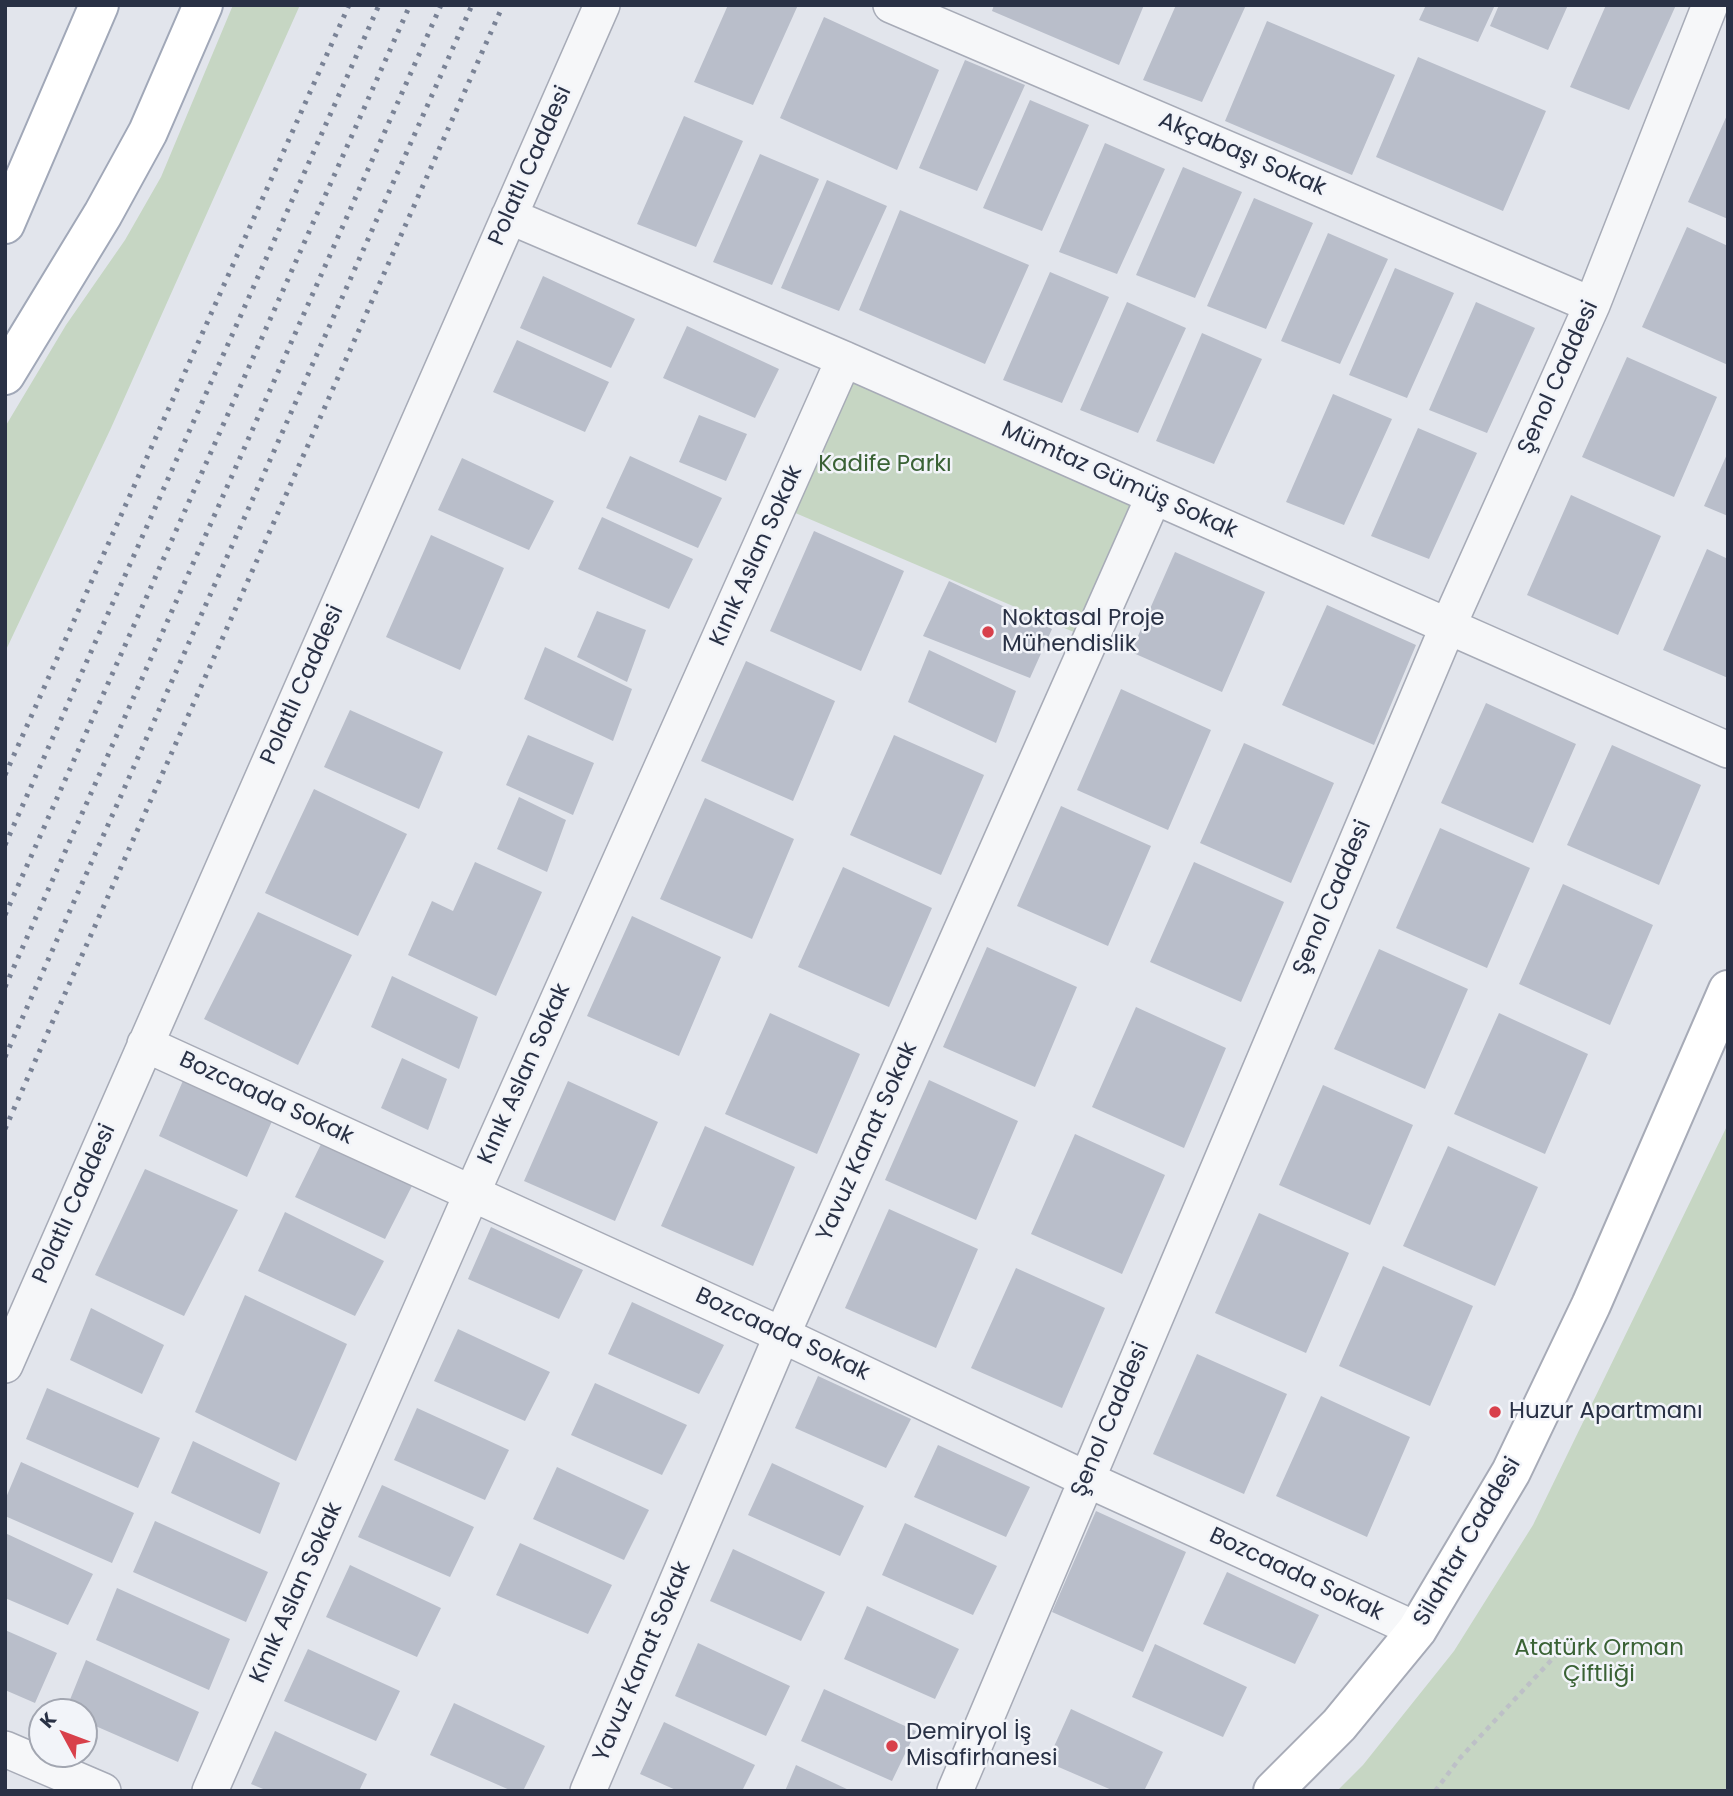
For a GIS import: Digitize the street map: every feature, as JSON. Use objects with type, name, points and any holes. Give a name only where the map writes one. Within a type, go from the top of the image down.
[{"type":"main road","points":[[5,224],[99,5]]},
{"type":"main road","points":[[5,375],[103,214],[148,132],[203,5]]},
{"type":"main road","name":"Silahtar Caddesi","points":[[1273,1791],[1339,1725],[1417,1630],[1511,1472],[1591,1305],[1728,990]]},
{"type":"street","name":"Polatlı Caddesi","points":[[5,1365],[602,5]]},
{"type":"street","name":"Akçabaşı Sokak","points":[[891,5],[1592,305]]},
{"type":"street","name":"Şenol Caddesi","points":[[955,1791],[1448,626],[1592,305],[1710,5]]},
{"type":"street","name":"Mümtaz Gümüş Sokak","points":[[509,216],[844,359],[1728,750]]},
{"type":"street","name":"Kınık Aslan Sokak","points":[[210,1791],[472,1193],[844,359]]},
{"type":"street","name":"Yavuz Kanat Sokak","points":[[588,1791],[782,1335],[1153,496]]},
{"type":"street","name":"Bozcaada Sokak","points":[[145,1044],[782,1335],[1086,1479],[1417,1630]]},
{"type":"street","points":[[5,1749],[103,1791]]},
{"type":"path","points":[[1435,1791],[1460,1758],[1571,1639]]},
{"type":"green space","points":[[233,5],[300,5],[111,428],[5,652],[5,427],[66,325],[125,240],[161,177]]},
{"type":"green space","name":"Kadife Parkı","points":[[844,359],[1154,496],[1090,639],[779,506]]},
{"type":"green space","name":"Atatürk Orman Çiftliği","points":[[1728,1124],[1728,1791],[1337,1791],[1363,1765],[1454,1651],[1533,1525]]},
{"type":"building","points":[[728,5],[798,5],[753,105],[694,82]]},
{"type":"building","points":[[994,5],[1144,5],[1119,65],[992,11]]},
{"type":"building","points":[[1176,5],[1246,5],[1202,102],[1143,80]]},
{"type":"building","points":[[1426,5],[1495,5],[1478,42],[1419,20]]},
{"type":"building","points":[[1499,5],[1568,5],[1548,50],[1490,26]]},
{"type":"building","points":[[1606,5],[1676,5],[1629,110],[1570,87]]},
{"type":"building","points":[[824,17],[939,70],[897,170],[780,118]]},
{"type":"building","points":[[1267,21],[1395,75],[1352,175],[1225,121]]},
{"type":"building","points":[[1418,57],[1546,111],[1503,211],[1376,157]]},
{"type":"building","points":[[965,60],[1025,85],[977,191],[919,168]]},
{"type":"building","points":[[1030,100],[1089,125],[1042,231],[983,208]]},
{"type":"building","points":[[1728,113],[1728,219],[1688,202]]},
{"type":"building","points":[[684,116],[743,141],[696,247],[637,224]]},
{"type":"building","points":[[1105,143],[1165,169],[1117,274],[1059,252]]},
{"type":"building","points":[[760,154],[819,179],[772,285],[713,262]]},
{"type":"building","points":[[1183,167],[1242,192],[1195,298],[1136,275]]},
{"type":"building","points":[[827,180],[887,206],[839,311],[781,288]]},
{"type":"building","points":[[1254,198],[1313,223],[1266,329],[1207,306]]},
{"type":"building","points":[[900,210],[1029,265],[985,364],[859,310]]},
{"type":"building","points":[[1687,227],[1728,246],[1728,365],[1642,327]]},
{"type":"building","points":[[1328,233],[1388,259],[1340,364],[1281,341]]},
{"type":"building","points":[[1395,268],[1454,293],[1407,398],[1349,375]]},
{"type":"building","points":[[1050,272],[1109,297],[1062,403],[1003,380]]},
{"type":"building","points":[[543,276],[635,319],[611,368],[520,328]]},
{"type":"building","points":[[1127,302],[1186,328],[1138,433],[1080,410]]},
{"type":"building","points":[[1476,302],[1535,328],[1487,433],[1429,410]]},
{"type":"building","points":[[687,326],[779,369],[755,418],[663,378]]},
{"type":"building","points":[[1202,333],[1262,359],[1214,464],[1156,441]]},
{"type":"building","points":[[517,340],[609,382],[585,432],[493,392]]},
{"type":"building","points":[[1627,357],[1717,397],[1674,497],[1582,457]]},
{"type":"building","points":[[1333,394],[1392,419],[1344,525],[1286,502]]},
{"type":"building","points":[[699,415],[747,434],[726,481],[679,462]]},
{"type":"building","points":[[1418,428],[1477,453],[1429,559],[1371,536]]},
{"type":"building","points":[[1728,452],[1728,516],[1704,506]]},
{"type":"building","points":[[630,456],[722,498],[698,548],[606,508]]},
{"type":"building","points":[[462,458],[554,501],[529,550],[438,510]]},
{"type":"building","points":[[1571,495],[1661,536],[1618,635],[1527,595]]},
{"type":"building","points":[[602,517],[693,559],[669,609],[578,569]]},
{"type":"building","points":[[814,531],[904,571],[861,671],[770,631]]},
{"type":"building","points":[[431,535],[504,568],[460,670],[386,637]]},
{"type":"building","points":[[1707,549],[1728,559],[1728,678],[1663,650]]},
{"type":"building","points":[[1175,552],[1265,592],[1222,692],[1131,652]]},
{"type":"building","name":"Noktasal Proje Mühendislik","points":[[949,581],[1052,629],[1030,678],[923,636]]},
{"type":"building","points":[[1327,605],[1416,645],[1374,745],[1282,705]]},
{"type":"building","points":[[597,611],[646,630],[627,682],[577,657]]},
{"type":"building","points":[[545,647],[632,689],[613,741],[524,699]]},
{"type":"building","points":[[929,650],[1016,691],[996,743],[908,702]]},
{"type":"building","points":[[746,661],[835,701],[793,801],[701,761]]},
{"type":"building","points":[[1121,689],[1211,730],[1168,830],[1077,790]]},
{"type":"building","points":[[1486,703],[1576,744],[1533,843],[1441,803]]},
{"type":"building","points":[[350,710],[443,752],[419,809],[324,767]]},
{"type":"building","points":[[528,735],[594,763],[573,815],[506,785]]},
{"type":"building","points":[[894,735],[984,775],[941,875],[850,835]]},
{"type":"building","points":[[1244,743],[1334,783],[1291,883],[1200,843]]},
{"type":"building","points":[[1612,745],[1701,785],[1659,885],[1567,845]]},
{"type":"building","points":[[314,789],[407,834],[358,936],[265,893]]},
{"type":"building","points":[[519,797],[566,820],[547,872],[497,849]]},
{"type":"building","points":[[705,798],[794,839],[752,939],[660,899]]},
{"type":"building","points":[[1061,806],[1151,846],[1108,946],[1017,906]]},
{"type":"building","points":[[1440,828],[1530,868],[1487,968],[1396,928]]},
{"type":"building","points":[[475,862],[542,892],[496,996],[408,955],[432,901],[453,911]]},
{"type":"building","points":[[1194,862],[1284,902],[1241,1002],[1150,962]]},
{"type":"building","points":[[843,867],[932,908],[889,1007],[798,967]]},
{"type":"building","points":[[1563,884],[1653,925],[1610,1025],[1519,984]]},
{"type":"building","points":[[258,912],[352,955],[298,1065],[204,1019]]},
{"type":"building","points":[[632,916],[721,957],[679,1056],[587,1016]]},
{"type":"building","points":[[987,947],[1077,987],[1035,1087],[943,1047]]},
{"type":"building","points":[[1379,949],[1468,989],[1425,1089],[1334,1049]]},
{"type":"building","points":[[392,976],[478,1017],[459,1069],[371,1027]]},
{"type":"building","points":[[1136,1007],[1226,1048],[1184,1148],[1092,1107]]},
{"type":"building","points":[[770,1013],[860,1054],[817,1154],[725,1114]]},
{"type":"building","points":[[1499,1013],[1588,1054],[1545,1154],[1454,1114]]},
{"type":"building","points":[[402,1058],[447,1079],[428,1130],[381,1108]]},
{"type":"building","points":[[185,1076],[273,1119],[247,1177],[159,1136]]},
{"type":"building","points":[[929,1080],[1018,1121],[976,1220],[885,1180]]},
{"type":"building","points":[[568,1081],[658,1122],[615,1221],[524,1181]]},
{"type":"building","points":[[1323,1085],[1413,1125],[1370,1225],[1279,1185]]},
{"type":"building","points":[[705,1126],[795,1167],[753,1266],[661,1226]]},
{"type":"building","points":[[1075,1134],[1165,1175],[1122,1274],[1031,1234]]},
{"type":"building","points":[[323,1140],[414,1182],[385,1239],[295,1197]]},
{"type":"building","points":[[1448,1146],[1538,1187],[1495,1286],[1403,1246]]},
{"type":"building","points":[[145,1169],[238,1210],[184,1316],[95,1275]]},
{"type":"building","points":[[889,1209],[978,1249],[936,1348],[845,1308]]},
{"type":"building","points":[[285,1212],[384,1261],[355,1316],[258,1271]]},
{"type":"building","points":[[1259,1213],[1349,1253],[1306,1353],[1215,1313]]},
{"type":"building","points":[[491,1227],[583,1270],[559,1319],[468,1279]]},
{"type":"building","points":[[1383,1266],[1473,1306],[1430,1406],[1339,1366]]},
{"type":"building","points":[[1016,1268],[1105,1308],[1062,1408],[971,1368]]},
{"type":"building","points":[[245,1295],[347,1344],[296,1461],[195,1412]]},
{"type":"building","points":[[632,1302],[724,1345],[699,1394],[608,1354]]},
{"type":"building","points":[[91,1308],[164,1345],[142,1394],[70,1360]]},
{"type":"building","points":[[458,1329],[550,1372],[525,1421],[434,1381]]},
{"type":"building","points":[[1197,1354],[1287,1394],[1244,1494],[1153,1454]]},
{"type":"building","points":[[818,1376],[911,1419],[886,1468],[795,1428]]},
{"type":"building","points":[[595,1383],[687,1425],[662,1475],[571,1435]]},
{"type":"building","points":[[47,1388],[160,1438],[138,1488],[26,1439]]},
{"type":"building","points":[[1321,1396],[1410,1437],[1367,1537],[1276,1496]]},
{"type":"building","points":[[417,1408],[509,1450],[485,1500],[394,1460]]},
{"type":"building","points":[[193,1441],[280,1483],[260,1534],[171,1493]]},
{"type":"building","points":[[938,1445],[1030,1487],[1006,1537],[914,1497]]},
{"type":"building","points":[[21,1462],[134,1513],[112,1563],[5,1516],[5,1500]]},
{"type":"building","points":[[772,1463],[864,1506],[840,1556],[748,1515]]},
{"type":"building","points":[[557,1467],[649,1510],[624,1560],[533,1519]]},
{"type":"building","points":[[382,1485],[474,1527],[450,1577],[358,1537]]},
{"type":"building","points":[[1096,1511],[1186,1552],[1143,1652],[1052,1612]]},
{"type":"building","points":[[155,1521],[268,1572],[246,1622],[133,1572]]},
{"type":"building","points":[[905,1523],[997,1566],[973,1615],[882,1575]]},
{"type":"building","points":[[5,1533],[93,1574],[68,1625],[5,1598]]},
{"type":"building","points":[[520,1543],[612,1585],[588,1634],[496,1595]]},
{"type":"building","points":[[733,1549],[825,1592],[801,1641],[710,1601]]},
{"type":"building","points":[[350,1565],[441,1608],[417,1657],[326,1617]]},
{"type":"building","points":[[1227,1572],[1319,1615],[1295,1664],[1203,1624]]},
{"type":"building","points":[[117,1588],[230,1639],[209,1690],[96,1640]]},
{"type":"building","points":[[867,1606],[959,1649],[935,1699],[844,1659]]},
{"type":"building","points":[[5,1630],[57,1653],[37,1698],[28,1700],[5,1690]]},
{"type":"building","points":[[698,1643],[790,1686],[766,1736],[675,1696]]},
{"type":"building","points":[[1155,1644],[1247,1687],[1223,1737],[1132,1697]]},
{"type":"building","points":[[308,1649],[400,1691],[376,1741],[284,1701]]},
{"type":"building","points":[[86,1660],[199,1712],[178,1762],[98,1727],[98,1698],[71,1698]]},
{"type":"building","points":[[824,1689],[916,1731],[892,1781],[801,1741]]},
{"type":"building","points":[[454,1703],[545,1746],[523,1791],[512,1791],[430,1755]]},
{"type":"building","points":[[1071,1709],[1163,1752],[1144,1791],[1114,1791],[1047,1762]]},
{"type":"building","points":[[664,1722],[755,1765],[742,1791],[678,1791],[640,1774]]},
{"type":"building","points":[[275,1731],[367,1774],[359,1791],[268,1791],[251,1784]]},
{"type":"building","points":[[796,1765],[851,1791],[785,1791]]},
{"type":"railway","points":[[5,775],[349,5]]},
{"type":"railway","points":[[5,845],[379,5]]},
{"type":"railway","points":[[5,915],[410,5]]},
{"type":"railway","points":[[5,987],[441,5]]},
{"type":"railway","points":[[5,1057],[472,5]]},
{"type":"railway","points":[[5,1129],[503,5]]},
{"type":"place","name":"Noktasal Proje Mühendislik","points":[[988,632]]},
{"type":"place","name":"Huzur Apartmanı","points":[[1495,1412]]},
{"type":"place","name":"Demiryol İş Misafirhanesi","points":[[892,1746]]}]
